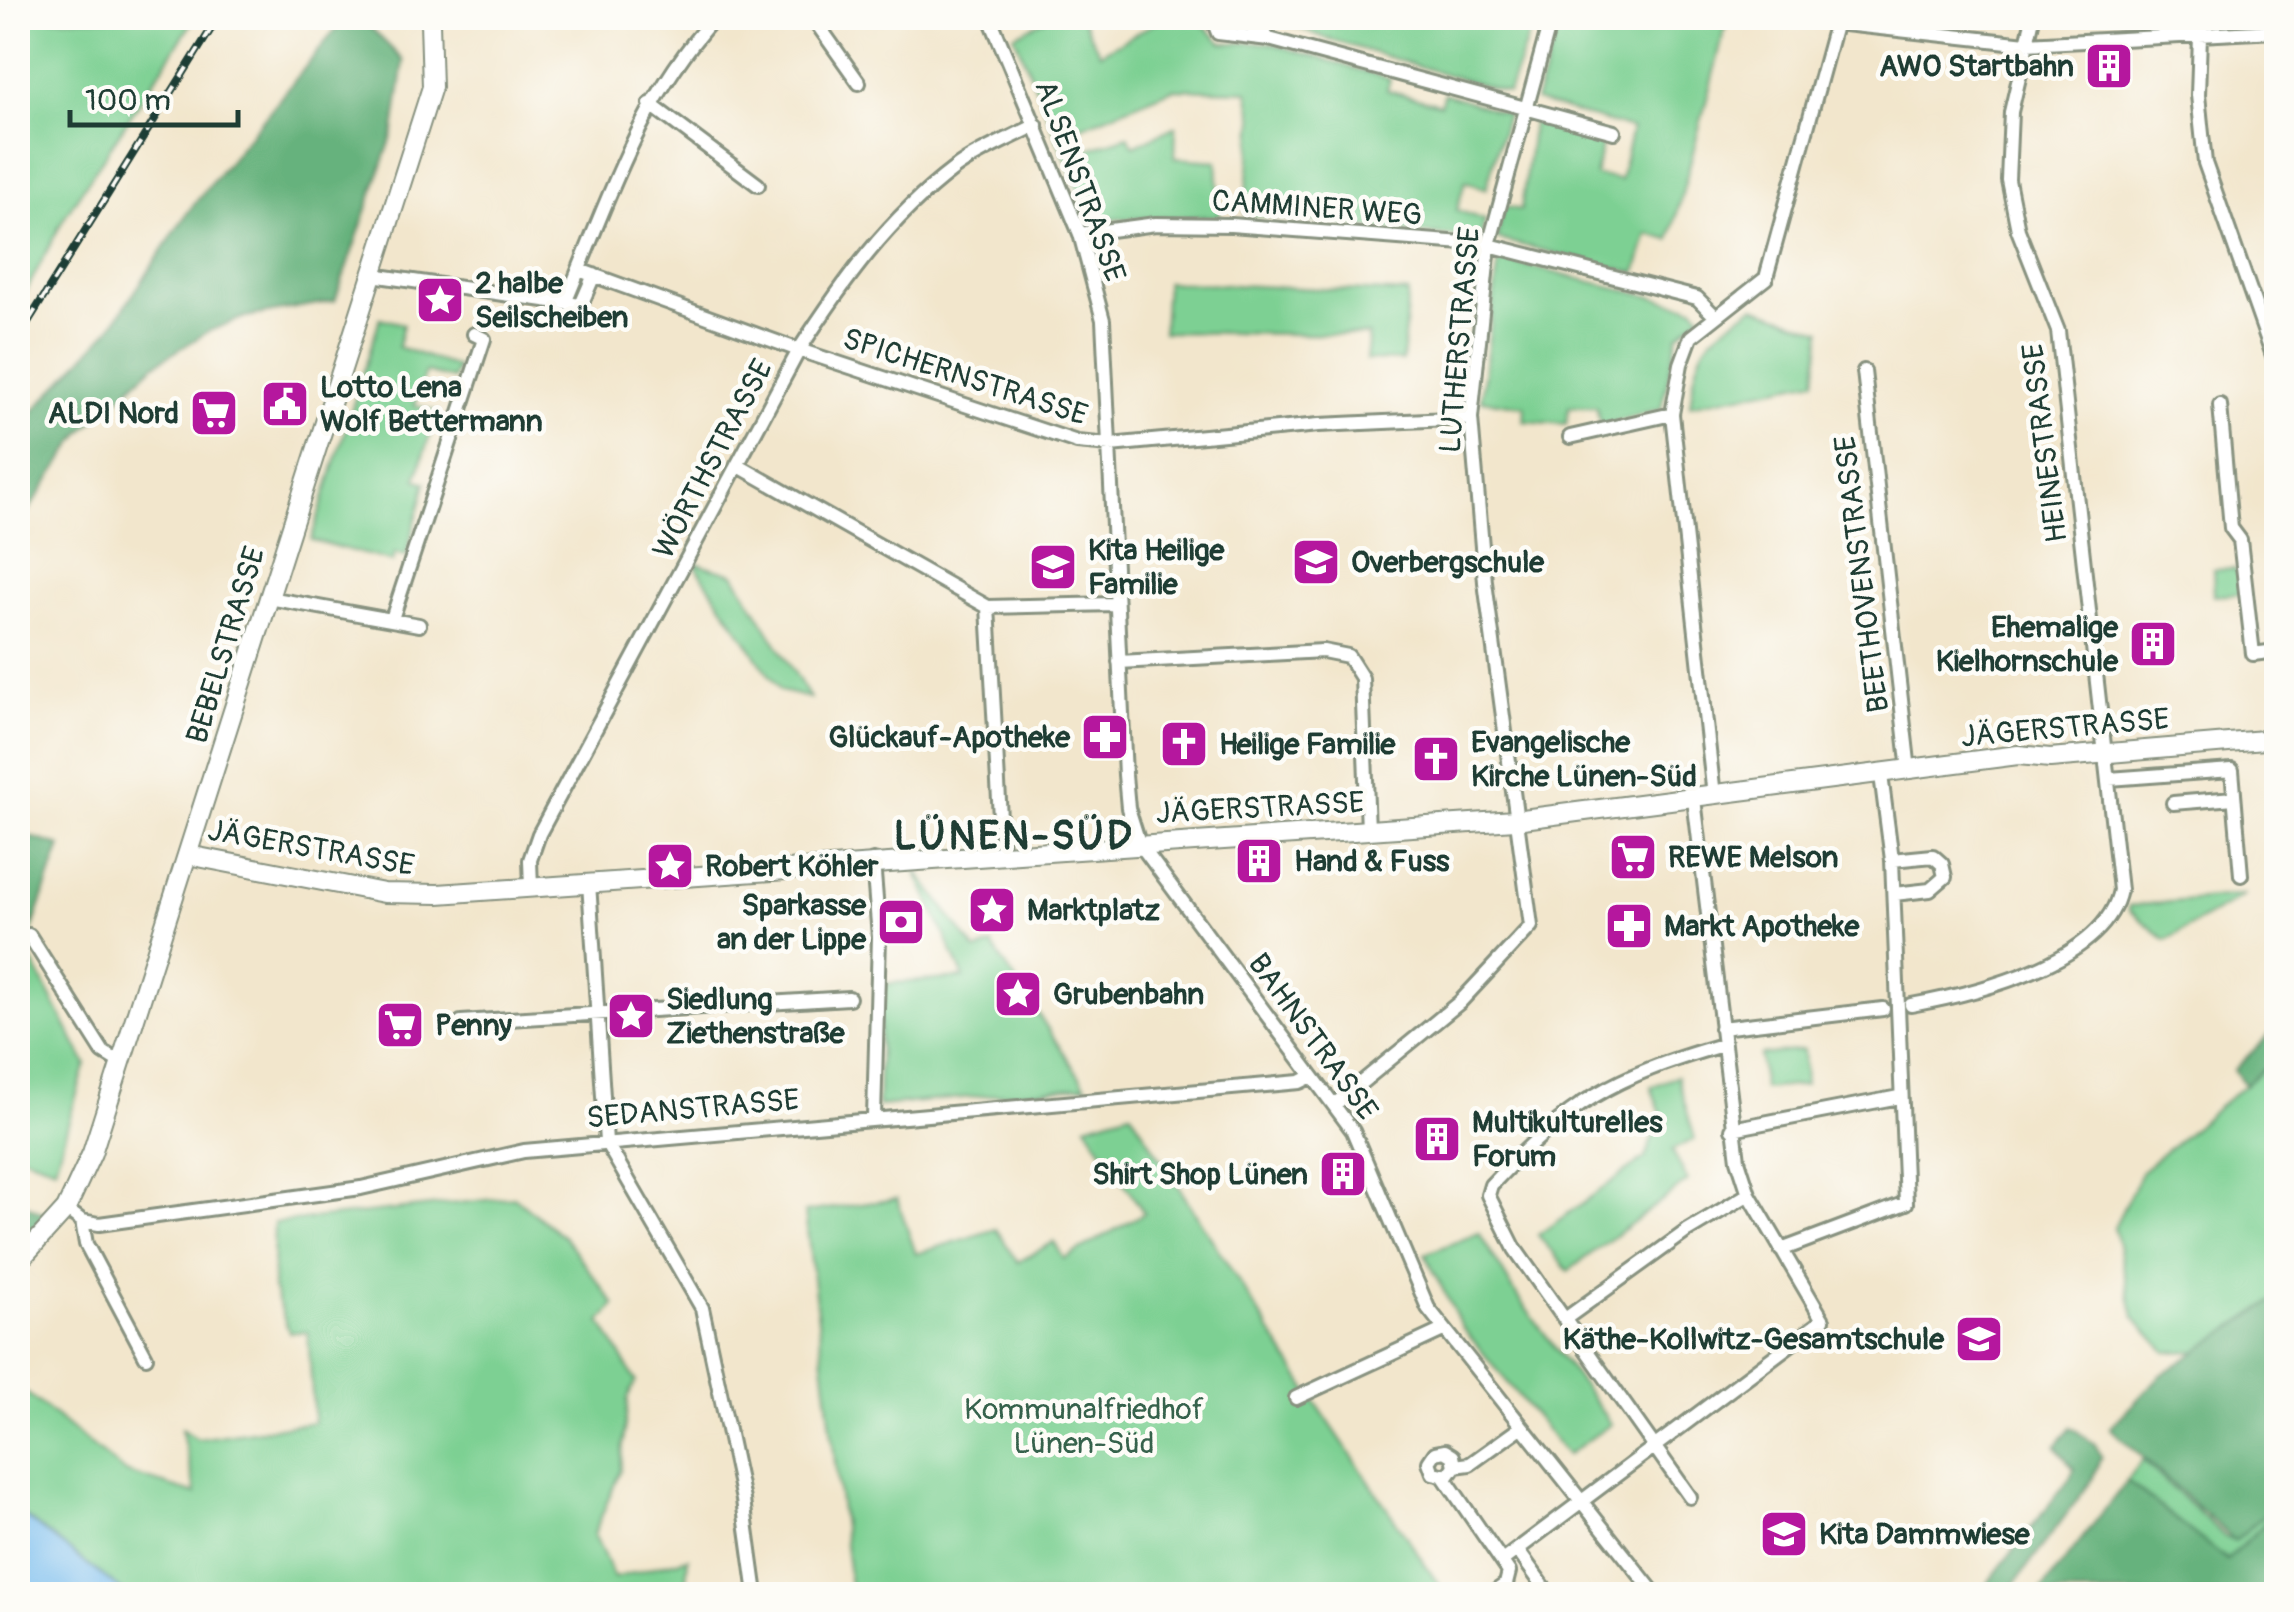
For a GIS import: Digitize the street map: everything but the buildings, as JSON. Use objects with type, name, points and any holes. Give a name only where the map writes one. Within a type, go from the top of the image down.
[{"type":"street","points":[[565,302],[650,104],[672,67],[714,18]]},
{"type":"street","points":[[813,18],[859,83]]},
{"type":"street","name":"ALSENSTRASSE","points":[[990,18],[1080,234],[1106,341],[1126,796],[1139,843]]},
{"type":"street","points":[[1212,18],[1218,33],[1269,39],[1614,132]]},
{"type":"street","points":[[1248,18],[1269,39]]},
{"type":"street","name":"LUTHERSTRASSE","points":[[1334,1105],[1460,1002],[1531,926],[1476,509],[1471,418],[1489,246],[1551,18]]},
{"type":"street","name":"HEINESTRASSE","points":[[1910,1006],[1986,990],[2059,958],[2110,912],[2120,890],[2058,331],[2018,230],[2008,180],[2012,112],[2033,18]]},
{"type":"street","name":"BEBELSTRASSE","points":[[18,1262],[66,1208],[92,1152],[432,86],[434,43],[429,19]]},
{"type":"street","points":[[1714,796],[1672,414],[1691,337],[1766,278],[1836,20],[2026,44],[2276,31]]},
{"type":"street","points":[[2200,36],[2198,94],[2205,163],[2276,364]]},
{"type":"street","points":[[650,104],[758,186]]},
{"type":"street","name":"WÖRTHSTRASSE","points":[[531,888],[530,860],[540,834],[799,350],[843,281],[892,223],[956,168],[1036,126]]},
{"type":"street","name":"CAMMINER WEG","points":[[1080,234],[1156,224],[1231,225],[1489,246],[1697,298],[1716,317]]},
{"type":"street","name":"SPICHERNSTRASSE","points":[[579,270],[1053,436],[1110,444],[1471,418]]},
{"type":"street","points":[[372,275],[581,306],[594,275]]},
{"type":"street","points":[[392,620],[484,339],[474,334]]},
{"type":"street","name":"BEETHOVENSTRASSE","points":[[1864,371],[1909,771]]},
{"type":"street","points":[[2220,405],[2231,528],[2240,540],[2253,654],[2276,652]]},
{"type":"street","points":[[1570,437],[1672,414]]},
{"type":"street","points":[[737,466],[988,606],[1116,604]]},
{"type":"street","points":[[269,598],[419,625]]},
{"type":"street","points":[[988,606],[1002,853]]},
{"type":"street","points":[[1119,662],[1315,651],[1348,656],[1362,678],[1368,830]]},
{"type":"street","name":"JÄGERSTRASSE","points":[[188,855],[400,895],[531,888],[873,861],[1515,820],[2018,755],[2050,758],[2276,739]]},
{"type":"street","name":"JÄGERSTRASSE","points":[[2110,779],[2232,770],[2234,798]]},
{"type":"street","points":[[1781,1250],[1906,1203],[1892,860],[1880,774]]},
{"type":"street","points":[[2172,803],[2234,798],[2241,875]]},
{"type":"street","points":[[1502,1561],[1581,1506],[1823,1320],[1750,1194],[1732,1129],[1694,799]]},
{"type":"street","name":"BAHNSTRASSE","points":[[1139,843],[1359,1142],[1417,1288],[1443,1330],[1655,1594]]},
{"type":"street","points":[[1892,860],[1933,856],[1942,864],[1945,877],[1930,890],[1894,894]]},
{"type":"street","points":[[873,861],[879,938],[874,1117]]},
{"type":"street","points":[[589,883],[606,1142],[702,1308],[742,1500],[756,1594]]},
{"type":"street","points":[[29,935],[104,1052],[121,1063]]},
{"type":"street","points":[[461,1022],[849,998]]},
{"type":"street","points":[[1720,1028],[1883,1010]]},
{"type":"street","points":[[1690,1497],[1514,1249],[1488,1195],[1491,1185],[1536,1137],[1592,1093],[1630,1075],[1722,1045]]},
{"type":"street","name":"SEDANSTRASSE","points":[[82,1221],[99,1224],[322,1194],[524,1151],[874,1117],[1202,1093],[1293,1084],[1312,1076]]},
{"type":"street","points":[[1732,1129],[1899,1097]]},
{"type":"street","points":[[1565,1319],[1687,1231],[1750,1194]]},
{"type":"street","points":[[66,1208],[82,1221],[86,1244],[146,1358]]},
{"type":"street","points":[[1296,1398],[1443,1330]]},
{"type":"street","points":[[1444,1477],[1456,1466],[1470,1464],[1520,1428]]},
{"type":"street","points":[[1456,1466],[1450,1453],[1435,1453],[1430,1468],[1444,1477],[1509,1572],[1506,1584],[1492,1594]]},
{"type":"street","points":[[1518,1551],[1549,1594]]},
{"type":"green space","points":[[18,18],[195,18],[65,216],[18,307]]},
{"type":"green space","points":[[345,18],[361,18],[404,61],[394,131],[335,301],[245,317],[209,331],[154,365],[81,433],[18,526],[18,428],[110,329],[188,212]]},
{"type":"green space","points":[[1048,18],[1081,18],[1100,53],[1164,18],[1208,18],[1204,26],[1222,43],[1270,43],[1390,79],[1387,90],[1440,104],[1444,93],[1507,114],[1486,189],[1465,181],[1457,210],[1485,220],[1480,239],[1244,215],[1254,120],[1248,91],[1173,89],[1068,132],[1076,153],[1128,136],[1134,146],[1176,126],[1175,158],[1217,161],[1220,216],[1091,220],[1014,35]]},
{"type":"green space","points":[[1273,18],[1535,18],[1508,93],[1328,39]]},
{"type":"green space","points":[[1562,18],[1728,18],[1670,240],[1648,234],[1636,273],[1497,239],[1504,206],[1521,210],[1534,114],[1604,137],[1595,175],[1620,180],[1632,129],[1535,101]]},
{"type":"green space","points":[[1499,259],[1693,307],[1701,314],[1678,335],[1661,409],[1601,426],[1596,407],[1569,407],[1566,424],[1524,421],[1525,406],[1481,400]]},
{"type":"green space","points":[[1166,282],[1408,293],[1402,361],[1366,360],[1369,335],[1163,332]]},
{"type":"green space","points":[[1754,307],[1822,330],[1816,380],[1690,405],[1696,369],[1706,346],[1724,327]]},
{"type":"green space","points":[[380,318],[403,324],[398,347],[457,367],[453,379],[425,372],[415,405],[437,412],[416,479],[426,483],[406,556],[395,553],[393,562],[311,540]]},
{"type":"green space","points":[[693,562],[734,574],[810,698],[780,691]]},
{"type":"green space","points":[[2235,569],[2240,574],[2241,594],[2214,596],[2213,570]]},
{"type":"green space","points":[[18,833],[61,846],[34,924],[18,901]]},
{"type":"green space","points":[[914,867],[976,951],[992,945],[1086,1086],[878,1106],[881,984],[964,978]]},
{"type":"green space","points":[[2245,895],[2166,940],[2129,910],[2129,906]]},
{"type":"green space","points":[[18,901],[34,924],[26,949],[86,1064],[55,1167],[18,1154]]},
{"type":"green space","points":[[2276,1028],[2276,1059],[2245,1085],[2234,1070]]},
{"type":"green space","points":[[1803,1050],[1805,1085],[1763,1089],[1760,1055]]},
{"type":"green space","points":[[2276,1059],[2276,1299],[2197,1351],[2166,1352],[2134,1317],[2114,1227],[2142,1171]]},
{"type":"green space","points":[[1677,1076],[1695,1139],[1672,1150],[1688,1181],[1568,1271],[1538,1235],[1645,1158],[1661,1114],[1651,1087]]},
{"type":"green space","name":"Kommunalfriedhof Lünen-Süd","points":[[1131,1112],[1312,1397],[1445,1594],[851,1594],[805,1212],[897,1199],[916,1254],[996,1229],[1018,1262],[1054,1242],[1064,1259],[1144,1213],[1086,1125]]},
{"type":"green space","points":[[514,1197],[565,1238],[615,1305],[601,1322],[636,1381],[628,1398],[620,1471],[594,1534],[614,1578],[688,1558],[685,1594],[127,1594],[18,1511],[18,1386],[124,1472],[196,1494],[181,1429],[198,1439],[314,1422],[308,1332],[289,1332],[273,1288],[274,1223]]},
{"type":"green space","points":[[18,1201],[48,1216],[18,1244]]},
{"type":"green space","points":[[1479,1233],[1519,1299],[1611,1424],[1567,1455],[1462,1327],[1425,1254]]},
{"type":"green space","points":[[2276,1299],[2276,1504],[2235,1541],[2110,1428],[2160,1376]]},
{"type":"green space","points":[[2071,1427],[2095,1444],[2101,1456],[2092,1480],[2007,1594],[1979,1594],[2070,1478],[2074,1469],[2056,1446]]},
{"type":"green space","points":[[2142,1460],[2225,1537],[2234,1541],[2276,1504],[2276,1521],[2268,1520],[2227,1560],[2127,1481]]},
{"type":"green space","points":[[2127,1481],[2227,1560],[2268,1520],[2276,1521],[2276,1594],[2039,1594]]},
{"type":"water","points":[[18,1512],[127,1594],[25,1594],[18,1589]]},
{"type":"railway","points":[[18,338],[218,18]]},
{"type":"place","name":"AWO Startbahn","points":[[2109,66]]},
{"type":"place","name":"2 halbe Seilscheiben","points":[[440,300]]},
{"type":"place","name":"Lotto Lena Wolf Bettermann","points":[[285,404]]},
{"type":"place","name":"ALDI Nord","points":[[214,413]]},
{"type":"place","name":"Overbergschule","points":[[1316,562]]},
{"type":"place","name":"Kita Heilige Familie","points":[[1053,567]]},
{"type":"place","name":"Ehemalige Kielhornschule","points":[[2153,644]]},
{"type":"place","name":"Glückauf-Apotheke","points":[[1105,737]]},
{"type":"place","name":"Heilige Familie","points":[[1184,744]]},
{"type":"place","name":"Evangelische Kirche Lünen-Süd","points":[[1436,759]]},
{"type":"place","name":"REWE Melson","points":[[1633,857]]},
{"type":"place","name":"Hand & Fuss","points":[[1259,861]]},
{"type":"place","name":"Robert Köhler","points":[[670,866]]},
{"type":"place","name":"Marktplatz","points":[[992,910]]},
{"type":"place","name":"Sparkasse an der Lippe","points":[[901,922]]},
{"type":"place","name":"Markt Apotheke","points":[[1629,926]]},
{"type":"place","name":"Grubenbahn","points":[[1018,994]]},
{"type":"place","name":"Siedlung Ziethenstraße","points":[[631,1016]]},
{"type":"place","name":"Penny","points":[[400,1025]]},
{"type":"place","name":"Multikulturelles Forum","points":[[1437,1139]]},
{"type":"place","name":"Shirt Shop Lünen","points":[[1343,1174]]},
{"type":"place","name":"Käthe-Kollwitz-Gesamtschule","points":[[1979,1339]]},
{"type":"place","name":"Kita Dammwiese","points":[[1784,1534]]},
{"type":"district","name":"LÜNEN-SÜD","points":[[1014,836]]}]
